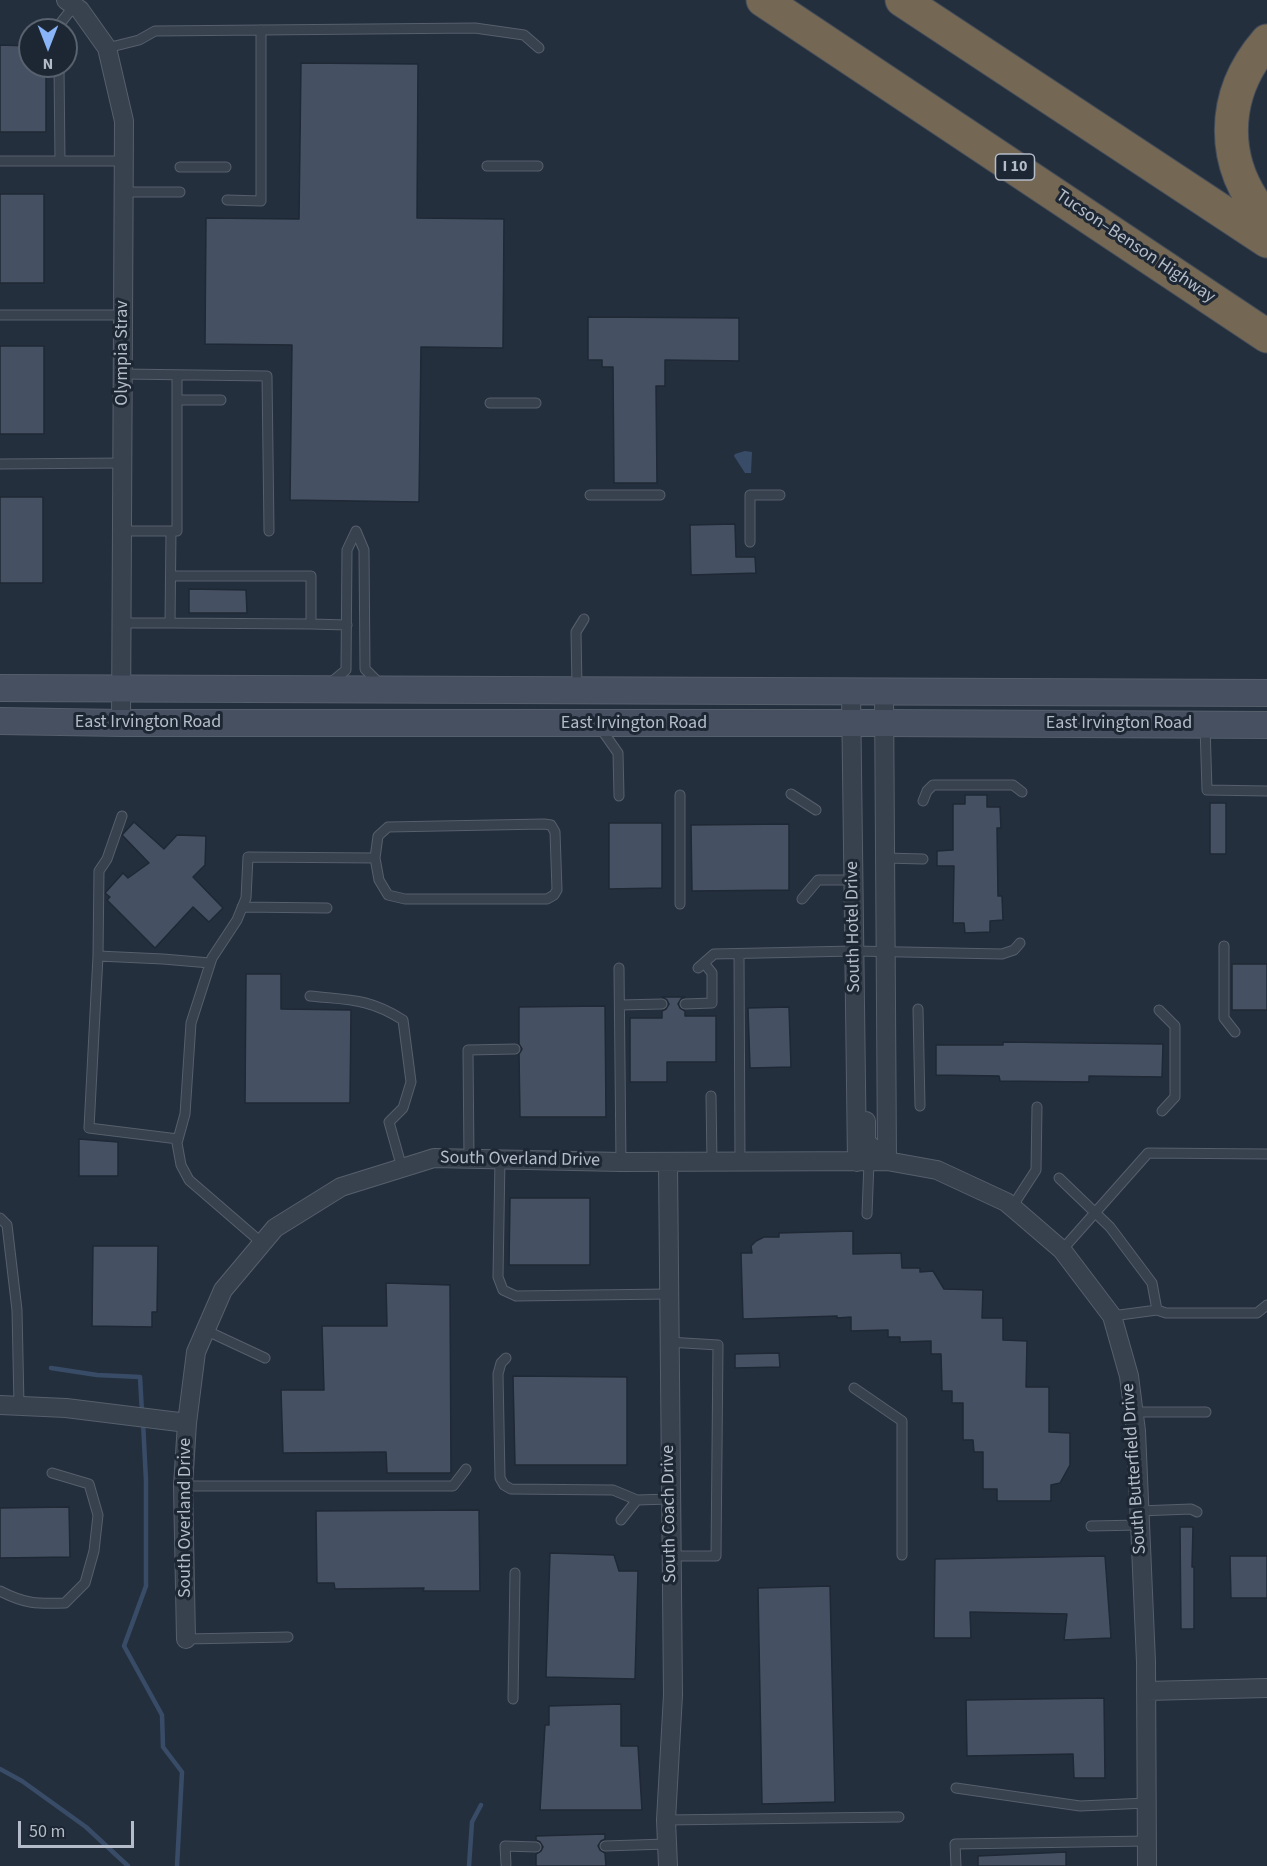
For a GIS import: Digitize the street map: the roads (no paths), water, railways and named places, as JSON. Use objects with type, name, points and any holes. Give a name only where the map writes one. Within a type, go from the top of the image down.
[{"type":"highway","name":"Tucson–Benson Highway","points":[[763,0],[1267,336]]},
{"type":"highway","points":[[902,0],[1267,241]]},
{"type":"highway","points":[[912,0],[1143,159]]},
{"type":"highway","points":[[1267,42],[1252,60],[1240,84],[1232,112],[1231,141],[1235,163],[1242,182],[1254,203],[1267,219]]},
{"type":"main road","name":"East Irvington Road","points":[[0,688],[1267,693]]},
{"type":"main road","name":"East Irvington Road","points":[[0,721],[1267,725]]},
{"type":"street","name":"Olympia Strav","points":[[70,3],[80,10],[107,48],[124,121],[121,723]]},
{"type":"street","name":"South Hotel Drive","points":[[851,691],[855,1022],[871,1162]]},
{"type":"street","name":"South Hotel Drive","points":[[871,1162],[886,952],[884,692]]},
{"type":"street","points":[[855,1022],[866,1064],[866,1142],[871,1162]]},
{"type":"street","name":"South Overland Drive","points":[[186,1639],[183,1486],[187,1423],[196,1352],[223,1290],[275,1228],[342,1187],[434,1158],[668,1162],[871,1162]]},
{"type":"street","name":"South Coach Drive","points":[[668,1162],[673,1695],[666,1820],[668,1866]]},
{"type":"street","name":"South Butterfield Drive","points":[[871,1162],[937,1170],[1006,1202],[1062,1250],[1112,1316],[1129,1376],[1140,1518],[1146,1691],[1147,1866]]},
{"type":"street","points":[[0,1405],[66,1408],[187,1423]]},
{"type":"street","points":[[1146,1691],[1267,1688]]},
{"type":"lane","points":[[62,18],[70,3]]},
{"type":"lane","points":[[107,48],[139,40],[155,31],[475,28],[524,35],[539,48]]},
{"type":"lane","points":[[227,200],[261,201],[261,30]]},
{"type":"lane","points":[[59,78],[60,161]]},
{"type":"lane","points":[[0,161],[124,161]]},
{"type":"lane","points":[[487,166],[538,166]]},
{"type":"lane","points":[[180,167],[226,167]]},
{"type":"lane","points":[[124,192],[180,192]]},
{"type":"lane","points":[[0,315],[123,315]]},
{"type":"lane","points":[[123,374],[267,376],[269,531]]},
{"type":"lane","points":[[122,531],[177,531],[177,375]]},
{"type":"lane","points":[[177,400],[221,400]]},
{"type":"lane","points":[[490,403],[536,403]]},
{"type":"lane","points":[[0,464],[122,463]]},
{"type":"lane","points":[[590,495],[660,495]]},
{"type":"lane","points":[[750,542],[750,495],[780,495]]},
{"type":"lane","points":[[170,623],[171,531]]},
{"type":"lane","points":[[324,688],[346,670],[347,550],[356,531],[364,549],[365,669],[385,689]]},
{"type":"lane","points":[[171,576],[311,576],[311,624]]},
{"type":"lane","points":[[577,690],[576,632],[584,619]]},
{"type":"lane","points":[[121,623],[347,625]]},
{"type":"lane","points":[[598,724],[618,753],[619,796]]},
{"type":"lane","points":[[1205,725],[1207,790],[1267,791]]},
{"type":"lane","points":[[923,801],[927,791],[933,785],[1013,784],[1022,792]]},
{"type":"lane","points":[[791,794],[816,810]]},
{"type":"lane","points":[[680,795],[680,904]]},
{"type":"lane","points":[[122,816],[107,859],[99,871],[98,956],[89,1128],[178,1139]]},
{"type":"lane","points":[[551,825],[555,832],[557,890],[547,899],[405,899],[388,895],[379,880],[375,858],[378,836],[388,827],[551,825]]},
{"type":"lane","points":[[262,1243],[189,1180],[181,1165],[178,1139],[185,1114],[192,1023],[212,958],[237,920],[246,898],[248,857],[375,858]]},
{"type":"lane","points":[[885,858],[923,859]]},
{"type":"lane","points":[[802,899],[818,880],[854,880]]},
{"type":"lane","points":[[242,907],[327,908]]},
{"type":"lane","points":[[685,1004],[712,1003],[712,973],[701,966],[714,954],[855,951],[1002,954],[1014,950],[1020,943]]},
{"type":"lane","points":[[1224,946],[1224,1018],[1235,1032]]},
{"type":"lane","points":[[739,954],[740,1162]]},
{"type":"lane","points":[[98,956],[210,963]]},
{"type":"lane","points":[[619,968],[621,1161]]},
{"type":"lane","points":[[310,996],[365,1002],[384,1008],[403,1020],[411,1082],[403,1108],[389,1122],[402,1168]]},
{"type":"lane","points":[[620,1005],[662,1004]]},
{"type":"lane","points":[[918,1009],[920,1106]]},
{"type":"lane","points":[[1159,1010],[1175,1026],[1175,1097],[1162,1111]]},
{"type":"lane","points":[[469,1159],[468,1050],[515,1049]]},
{"type":"lane","points":[[711,1096],[712,1162]]},
{"type":"lane","points":[[1012,1208],[1036,1170],[1037,1107]]},
{"type":"lane","points":[[1062,1250],[1148,1153],[1267,1154]]},
{"type":"lane","points":[[500,1160],[498,1277],[503,1290],[516,1296],[668,1294]]},
{"type":"lane","points":[[867,1214],[871,1162]]},
{"type":"lane","points":[[1059,1178],[1110,1227],[1152,1283],[1157,1310]]},
{"type":"lane","points":[[0,1218],[7,1225],[16,1310],[19,1405]]},
{"type":"lane","points":[[1112,1316],[1157,1310],[1166,1313],[1257,1313],[1267,1305]]},
{"type":"lane","points":[[205,1330],[265,1358]]},
{"type":"lane","points":[[668,1342],[718,1345],[716,1556],[671,1556]]},
{"type":"lane","points":[[506,1358],[501,1363],[498,1374],[500,1479],[504,1485],[511,1489],[613,1490],[637,1500],[670,1499]]},
{"type":"lane","points":[[855,1388],[902,1421],[902,1555]]},
{"type":"lane","points":[[1133,1412],[1206,1412]]},
{"type":"lane","points":[[183,1486],[453,1486],[466,1469]]},
{"type":"lane","points":[[0,1591],[34,1604],[65,1603],[85,1583],[94,1551],[98,1515],[89,1484],[52,1473]]},
{"type":"lane","points":[[621,1520],[637,1500]]},
{"type":"lane","points":[[1091,1526],[1191,1509],[1197,1512]]},
{"type":"lane","points":[[513,1699],[515,1573]]},
{"type":"lane","points":[[186,1639],[288,1638]]},
{"type":"lane","points":[[956,1788],[1080,1806],[1147,1803]]},
{"type":"lane","points":[[666,1820],[899,1817]]},
{"type":"lane","points":[[956,1866],[956,1844],[1147,1841]]},
{"type":"lane","points":[[605,1846],[666,1844]]},
{"type":"lane","points":[[506,1864],[505,1846],[536,1847]]},
{"type":"water","points":[[745,451],[752,452],[751,473],[745,473],[734,456]]},
{"type":"waterway","points":[[51,1368],[97,1375],[140,1377],[142,1413]]},
{"type":"waterway","points":[[143,1422],[146,1481],[146,1586],[124,1646],[162,1715],[163,1747],[182,1772],[177,1866]]},
{"type":"waterway","points":[[0,1769],[22,1781],[86,1827],[128,1866]]},
{"type":"waterway","points":[[469,1866],[472,1822],[481,1805]]}]
